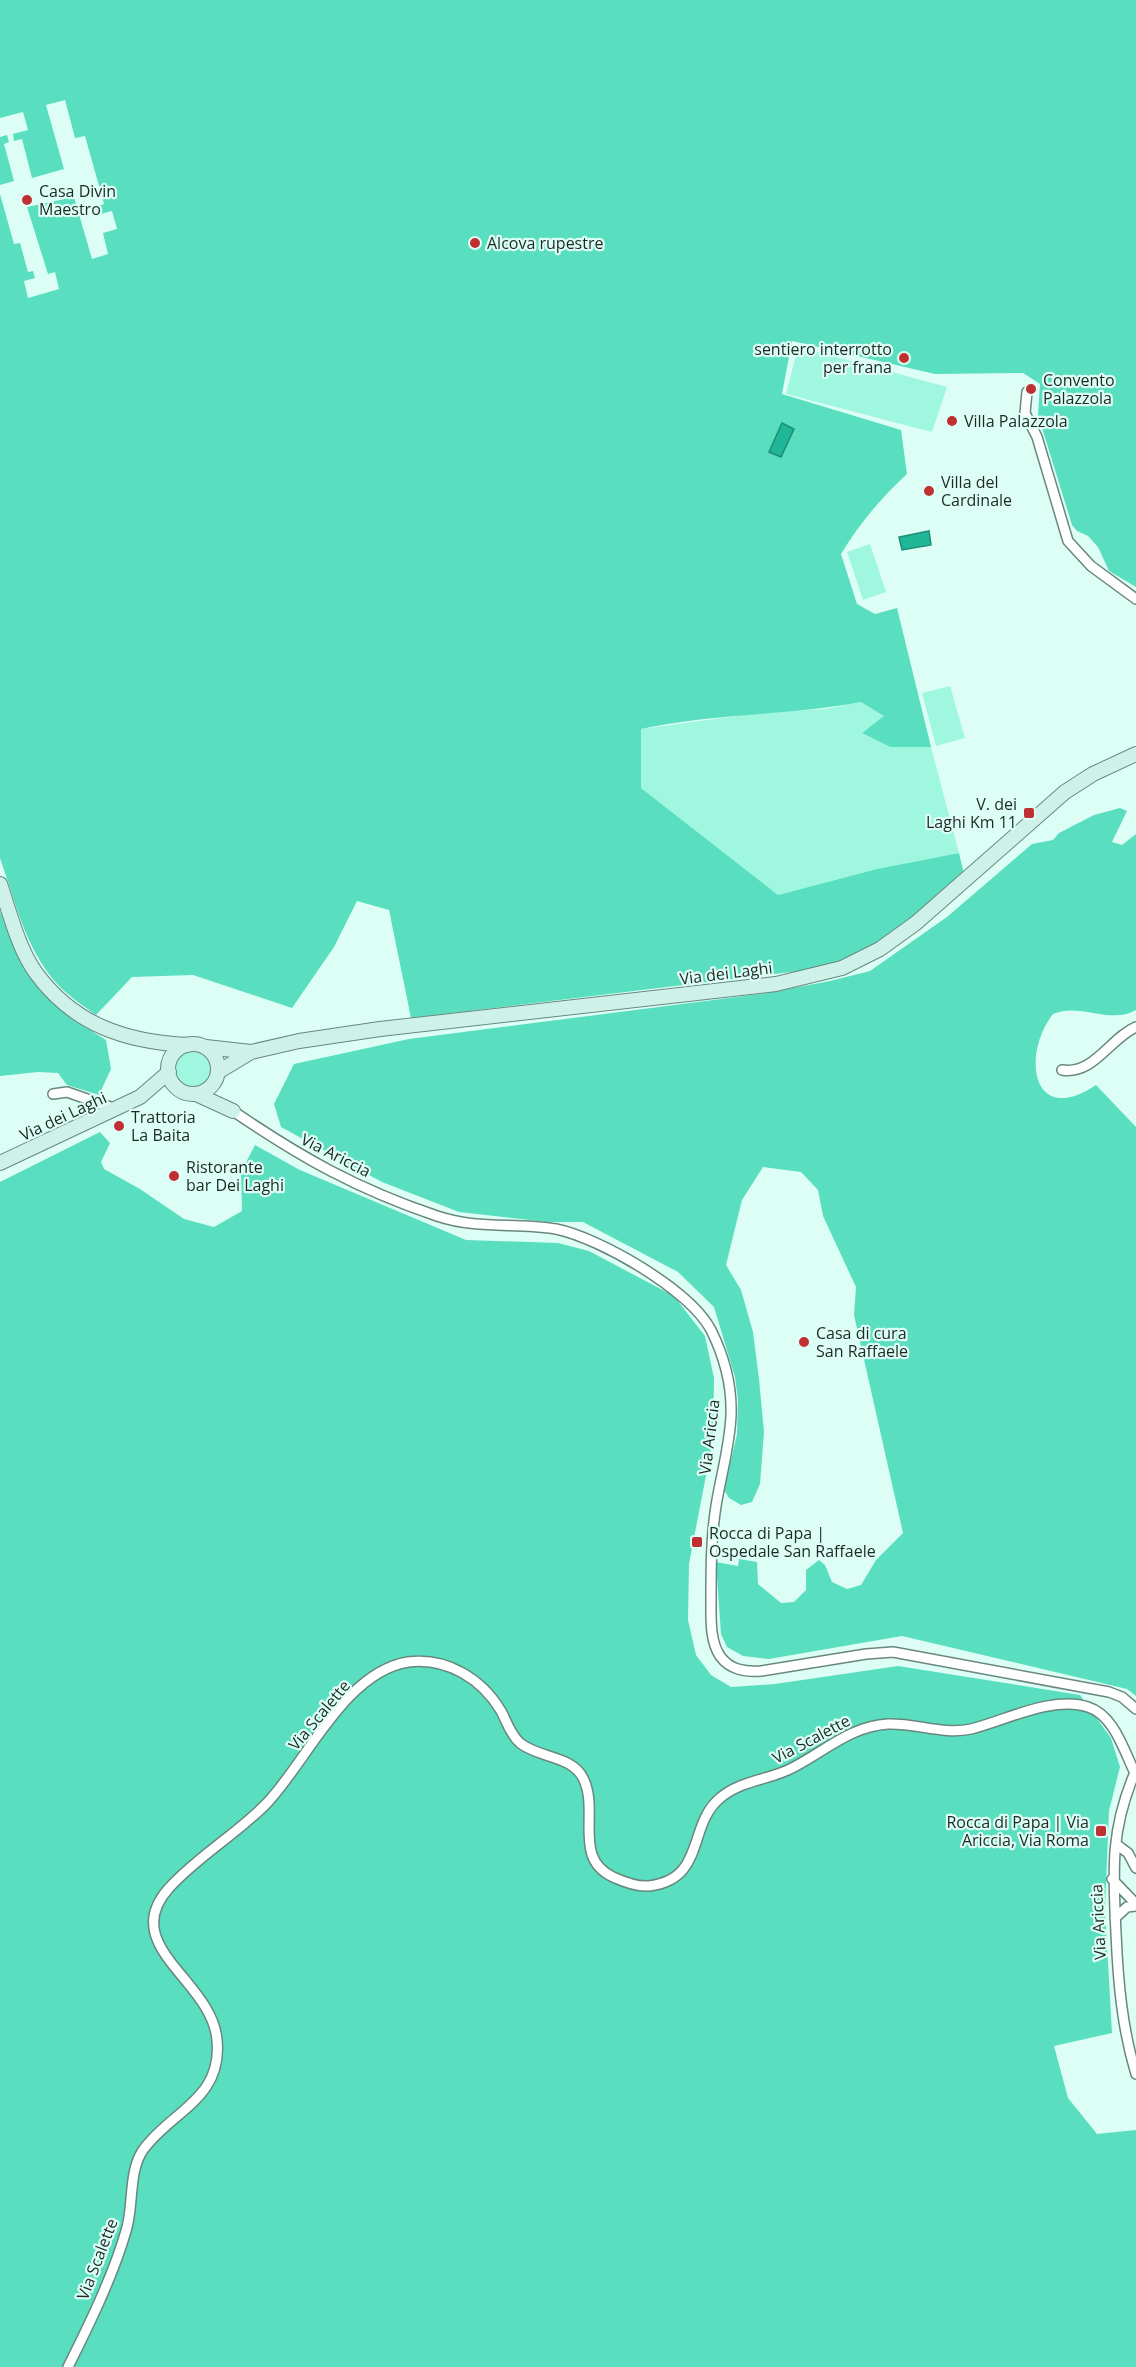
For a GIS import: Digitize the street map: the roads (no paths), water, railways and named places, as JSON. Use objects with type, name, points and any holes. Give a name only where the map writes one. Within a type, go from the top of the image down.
[{"type":"main road","name":"Via dei Laghi","points":[[217,1075],[251,1052],[279,1044],[359,1031],[776,984],[843,968],[880,949],[916,922],[1065,792],[1093,774],[1136,754]]},
{"type":"main road","points":[[0,884],[20,942],[36,973],[58,997],[91,1023],[151,1043],[204,1046],[213,1054],[217,1075],[210,1088],[191,1093],[174,1085],[169,1069],[151,1043]]},
{"type":"main road","points":[[169,1069],[175,1052],[188,1045]]},
{"type":"main road","name":"Via dei Laghi","points":[[204,1046],[251,1052]]},
{"type":"main road","name":"Via dei Laghi","points":[[0,1163],[140,1097],[169,1069]]},
{"type":"main road","name":"Via Ariccia","points":[[217,1075],[233,1111]]},
{"type":"main road","name":"Via dei Laghi","points":[[140,1097],[191,1093]]},
{"type":"main road","name":"Via Ariccia","points":[[191,1093],[233,1111]]},
{"type":"street","points":[[1027,392],[1025,413],[1037,437],[1068,541],[1091,566],[1136,599]]},
{"type":"street","points":[[1062,1070],[1081,1068],[1110,1048],[1123,1033],[1136,1027]]},
{"type":"street","points":[[53,1095],[67,1092],[116,1109]]},
{"type":"street","name":"Via Ariccia","points":[[233,1111],[318,1166],[359,1186],[435,1215],[482,1226],[552,1229],[586,1239],[664,1283],[695,1308],[713,1336],[730,1392],[730,1422],[712,1540],[711,1599],[715,1646],[723,1659],[731,1666],[756,1672],[866,1654],[907,1653],[1109,1692],[1122,1697],[1136,1709]]},
{"type":"street","name":"Via Scalette","points":[[68,2367],[125,2235],[138,2159],[148,2144],[200,2097],[216,2064],[218,2041],[212,2019],[200,1994],[174,1966],[157,1942],[153,1925],[156,1907],[177,1881],[269,1801],[331,1719],[360,1689],[382,1671],[406,1663],[430,1662],[460,1671],[481,1686],[493,1700],[517,1740],[533,1750],[564,1762],[579,1772],[588,1795],[590,1848],[594,1863],[609,1876],[638,1885],[665,1881],[685,1868],[709,1810],[725,1794],[787,1770],[847,1735],[869,1727],[895,1724],[962,1730],[1026,1711],[1082,1705],[1094,1709],[1106,1719],[1135,1772]]},
{"type":"street","name":"Via Ariccia","points":[[1135,1772],[1122,1808],[1112,1879],[1120,1998],[1136,2074]]},
{"type":"street","points":[[1116,1844],[1128,1853],[1136,1869]]},
{"type":"street","points":[[1112,1879],[1136,1905]]},
{"type":"street","points":[[1115,1918],[1127,1907],[1136,1905]]},
{"type":"place","name":"Casa Divin Maestro","points":[[27,200]]},
{"type":"place","name":"Alcova rupestre","points":[[475,243]]},
{"type":"place","name":"sentiero interrotto per frana","points":[[904,358]]},
{"type":"place","name":"Convento Palazzola","points":[[1031,389]]},
{"type":"place","name":"Villa Palazzola","points":[[952,421]]},
{"type":"place","name":"Villa del Cardinale","points":[[929,491]]},
{"type":"place","name":"V. dei Laghi Km 11","points":[[1029,813]]},
{"type":"place","name":"Trattoria La Baita","points":[[119,1126]]},
{"type":"place","name":"Ristorante bar Dei Laghi","points":[[174,1176]]},
{"type":"place","name":"Casa di cura San Raffaele","points":[[804,1342]]},
{"type":"place","name":"Rocca di Papa | Ospedale San Raffaele","points":[[697,1542]]},
{"type":"place","name":"Rocca di Papa | Via Ariccia, Via Roma","points":[[1101,1831]]}]
